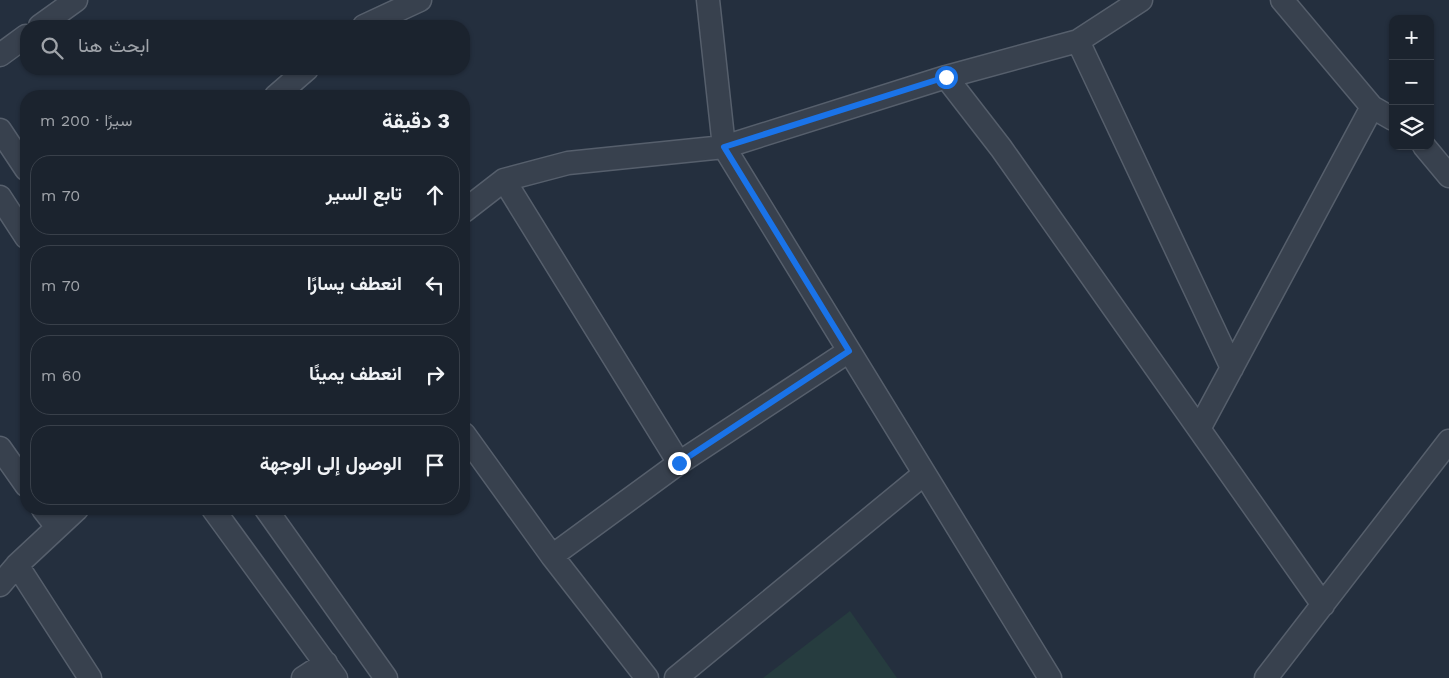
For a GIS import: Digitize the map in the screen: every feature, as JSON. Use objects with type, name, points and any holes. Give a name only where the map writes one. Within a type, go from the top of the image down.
[{"type":"street","points":[[48,20],[76,0]]},
{"type":"street","points":[[377,20],[420,0]]},
{"type":"street","points":[[708,0],[724,147],[1050,678]]},
{"type":"street","points":[[470,206],[504,180],[568,163],[724,147],[946,77],[1078,41],[1141,0]]},
{"type":"street","points":[[1282,0],[1372,106],[1389,117]]},
{"type":"street","points":[[0,55],[20,40]]},
{"type":"street","points":[[1078,41],[1232,368]]},
{"type":"street","points":[[283,90],[300,75]]},
{"type":"street","points":[[946,77],[1001,148],[1323,605]]},
{"type":"street","points":[[1199,429],[1372,106]]},
{"type":"street","points":[[0,130],[20,160]]},
{"type":"street","points":[[1427,150],[1449,176]]},
{"type":"street","points":[[504,180],[679,463]]},
{"type":"street","points":[[0,197],[20,227]]},
{"type":"street","points":[[552,556],[679,463],[849,351]]},
{"type":"street","points":[[1266,678],[1449,441]]},
{"type":"street","points":[[470,442],[552,556],[647,678]]},
{"type":"street","points":[[0,448],[20,476]]},
{"type":"street","points":[[676,678],[924,474]]},
{"type":"street","points":[[47,515],[57,528]]},
{"type":"street","points":[[0,585],[18,565],[71,515]]},
{"type":"street","points":[[218,515],[331,671],[303,678]]},
{"type":"street","points":[[270,515],[386,678]]},
{"type":"street","points":[[18,565],[90,678]]},
{"type":"green space","points":[[850,611],[897,678],[763,678]]},
{"type":"route","points":[[679,463],[849,351],[724,147],[946,77]]}]
